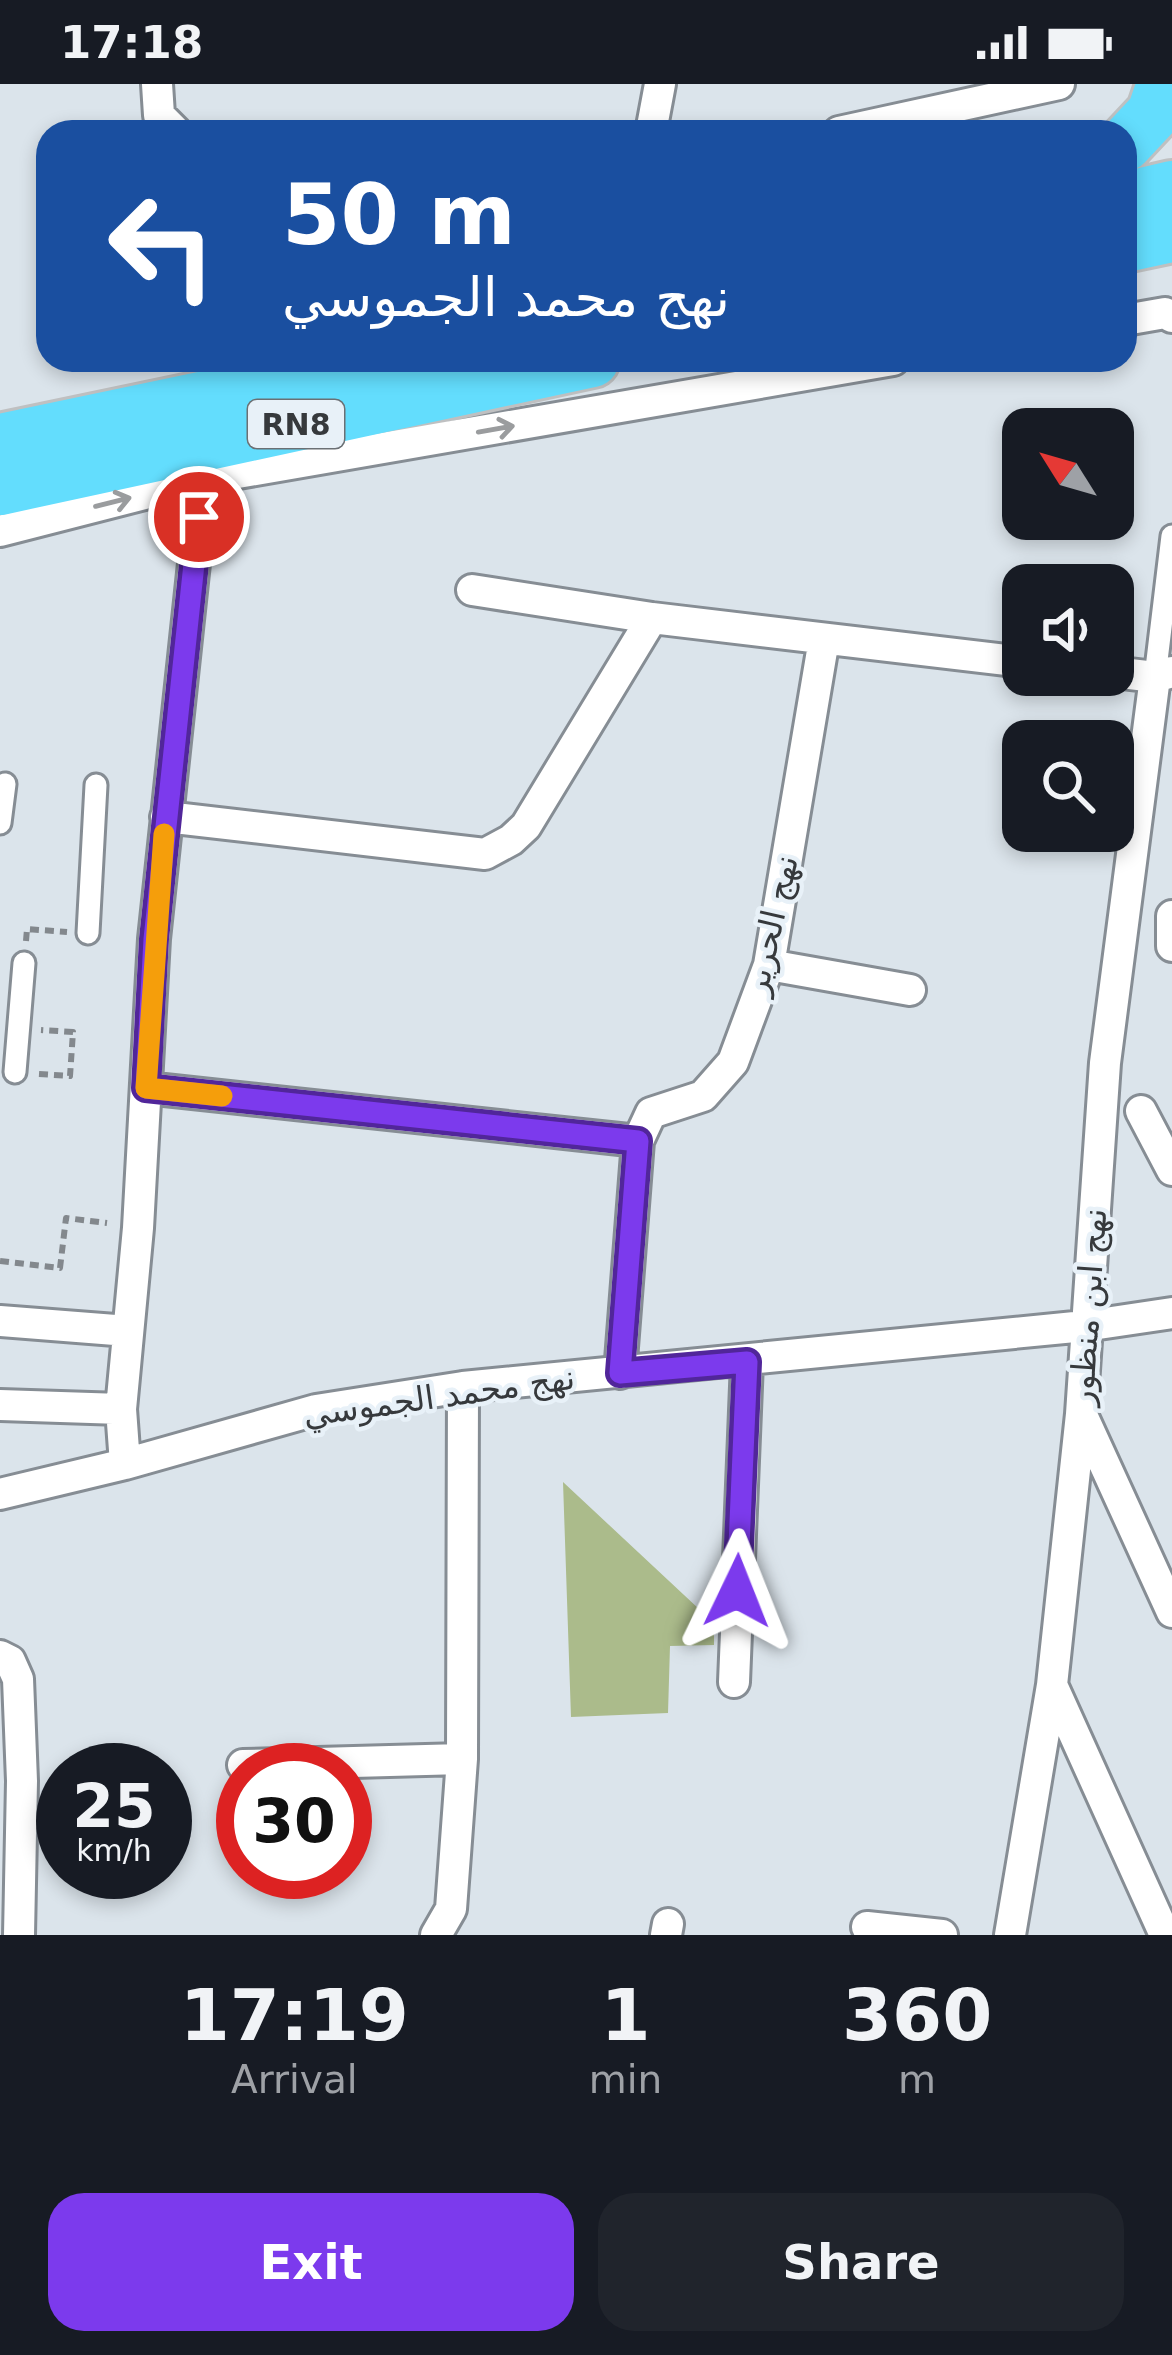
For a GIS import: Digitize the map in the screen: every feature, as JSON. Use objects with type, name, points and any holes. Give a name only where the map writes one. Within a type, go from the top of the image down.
[{"type":"highway","points":[[1137,131],[1154,113],[1164,84]]},
{"type":"highway","points":[[1137,175],[1172,168]]},
{"type":"highway","points":[[1137,196],[1172,188]]},
{"type":"highway","points":[[1137,242],[1172,235]]},
{"type":"highway","name":"RN8","points":[[0,441],[329,372]]},
{"type":"highway","name":"RN8","points":[[0,488],[536,372]]},
{"type":"street","points":[[157,84],[159,115],[164,120]]},
{"type":"street","points":[[653,120],[660,84]]},
{"type":"street","points":[[894,120],[1059,84]]},
{"type":"street","points":[[1137,319],[1168,315]]},
{"type":"street","points":[[0,531],[203,479],[823,372]]},
{"type":"street","points":[[124,1465],[121,1409],[166,817],[203,479]]},
{"type":"street","points":[[1134,673],[1164,674],[1172,536]]},
{"type":"street","points":[[472,590],[652,618],[1002,660]]},
{"type":"street","points":[[166,817],[485,854],[526,826],[652,618]]},
{"type":"street","name":"نهج الحرير","points":[[638,1141],[651,1113],[703,1096],[733,1062],[769,964],[824,639]]},
{"type":"street","name":"نهج ابن منظور","points":[[1010,1935],[1052,1685],[1081,1414],[1105,1063],[1164,674]]},
{"type":"street","points":[[0,823],[5,784]]},
{"type":"street","points":[[88,934],[97,785]]},
{"type":"street","points":[[1172,916],[1172,946]]},
{"type":"street","points":[[15,1072],[24,962]]},
{"type":"street","points":[[769,964],[910,990]]},
{"type":"street","points":[[146,1088],[638,1141],[620,1373]]},
{"type":"street","points":[[1141,1111],[1172,1170]]},
{"type":"street","name":"نهج محمد الجموسي","points":[[0,1494],[124,1465],[316,1410],[463,1388],[1085,1326],[1172,1312]]},
{"type":"street","points":[[0,1321],[128,1330]]},
{"type":"street","points":[[734,1682],[747,1362]]},
{"type":"street","points":[[436,1935],[451,1909],[462,1760],[463,1388]]},
{"type":"street","points":[[0,1405],[121,1409]]},
{"type":"street","points":[[1081,1414],[1172,1612]]},
{"type":"street","points":[[5,1659],[17,1679],[22,1781],[19,1935]]},
{"type":"street","points":[[1052,1685],[1165,1935]]},
{"type":"street","points":[[372,1762],[462,1760]]},
{"type":"street","points":[[866,1927],[942,1935]]},
{"type":"path","points":[[15,1072],[70,1076],[73,1032],[19,1028]]},
{"type":"path","points":[[0,1261],[60,1268],[67,1218],[137,1228]]},
{"type":"green space","points":[[563,1482],[714,1623],[714,1645],[670,1646],[668,1713],[571,1717]]},
{"type":"slow traffic","points":[[164,834],[146,1088],[222,1096]]},
{"type":"route","points":[[199,517],[154,939],[146,1088],[638,1141],[620,1373],[747,1362],[737,1591]]}]
